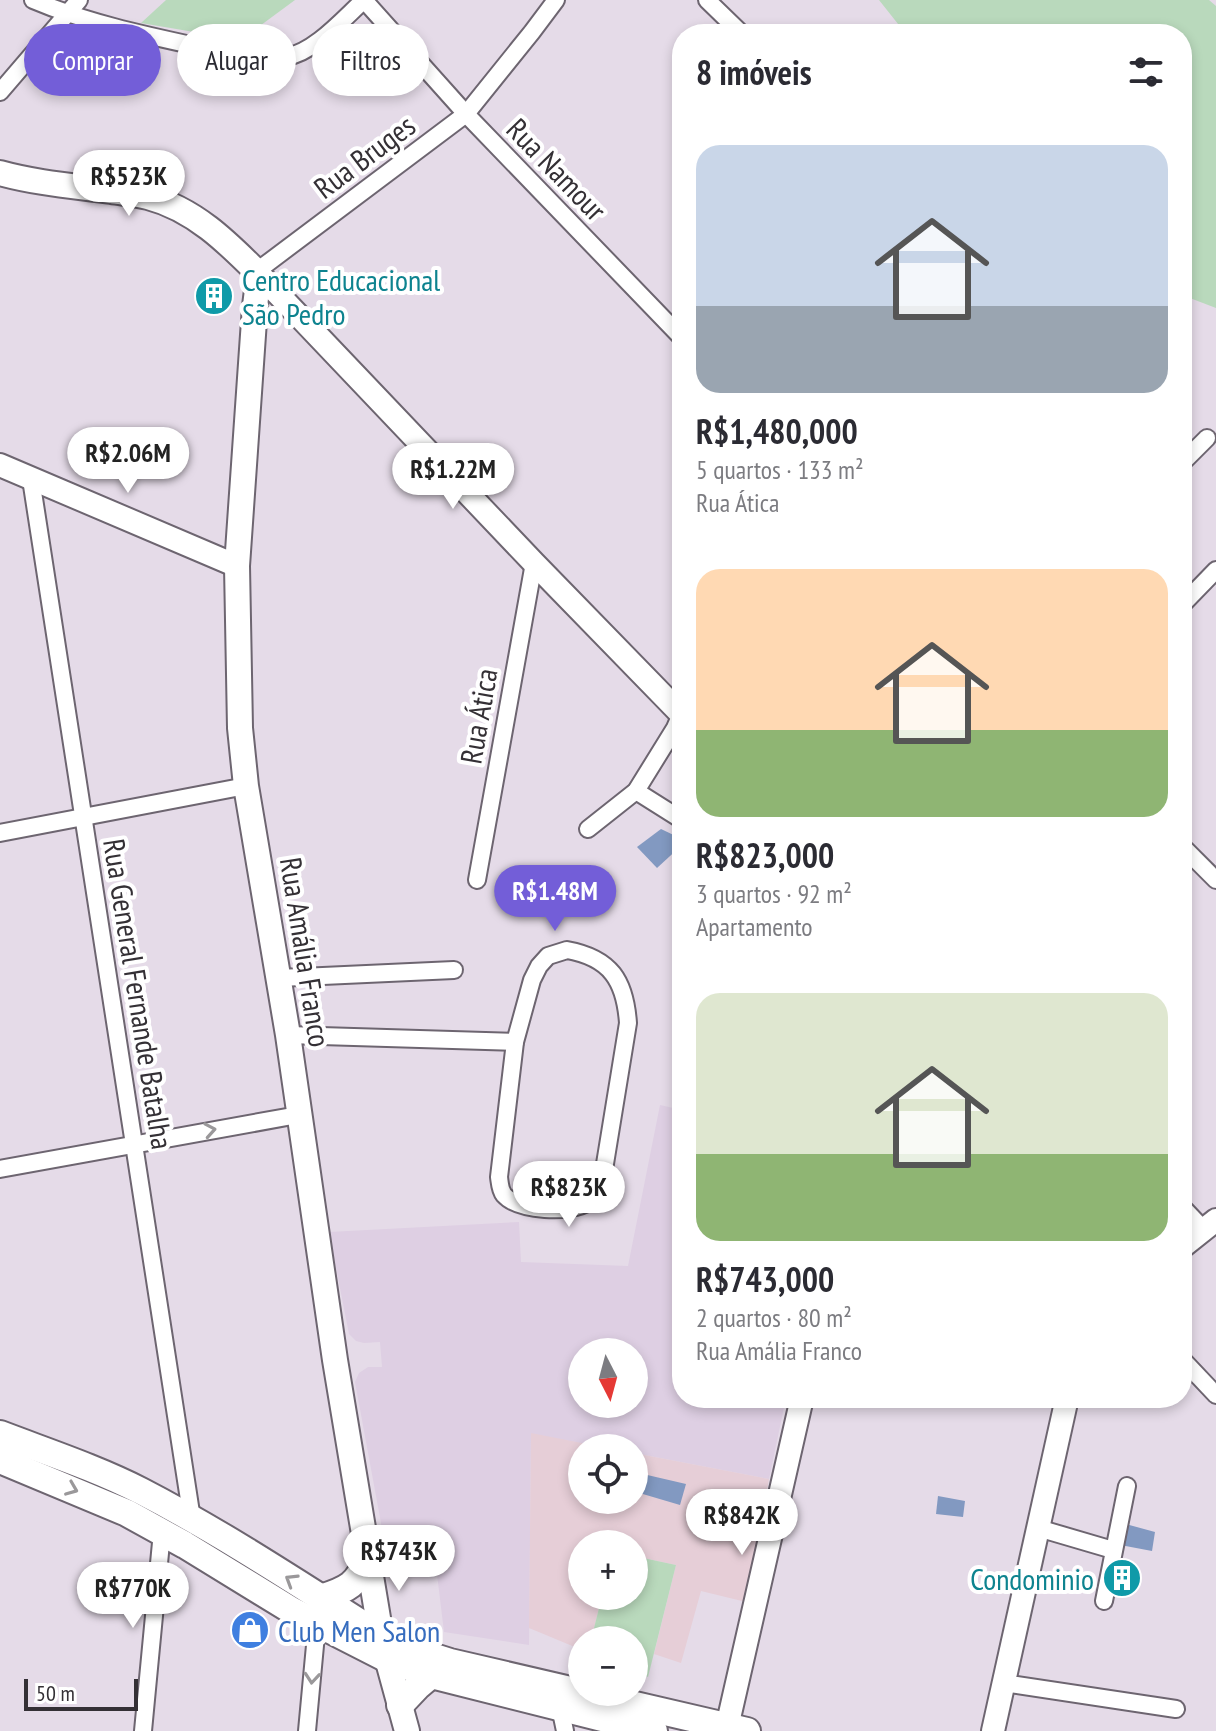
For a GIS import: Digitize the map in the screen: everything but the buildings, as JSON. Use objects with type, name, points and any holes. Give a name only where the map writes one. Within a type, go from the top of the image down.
[{"type":"main road","points":[[0,173],[148,197],[172,206],[224,239],[259,274]]},
{"type":"main road","name":"Rua Amália Franco","points":[[259,274],[237,566],[240,728],[246,786],[288,1035],[335,1360],[384,1648],[407,1731]]},
{"type":"main road","points":[[0,1434],[116,1479],[192,1519],[319,1611],[431,1675],[562,1719],[654,1731]]},
{"type":"main road","points":[[0,1460],[127,1513],[291,1610],[319,1611],[360,1576],[369,1558]]},
{"type":"main road","points":[[384,1648],[412,1650],[450,1662],[737,1729]]},
{"type":"main road","points":[[400,1705],[431,1675]]},
{"type":"street","points":[[33,0],[66,14],[241,56],[264,58],[288,57],[308,49],[364,0]]},
{"type":"street","points":[[0,92],[79,0]]},
{"type":"street","name":"Rua Namour","points":[[364,0],[466,114],[672,328]]},
{"type":"street","name":"Rua Bruges","points":[[259,274],[265,265],[466,114],[556,0]]},
{"type":"street","points":[[707,0],[732,24]]},
{"type":"street","points":[[259,274],[672,704]]},
{"type":"street","points":[[1192,453],[1207,438]]},
{"type":"street","points":[[0,465],[237,566]]},
{"type":"street","name":"Rua General Fernande Batalha","points":[[31,479],[192,1519]]},
{"type":"street","name":"Rua Ática","points":[[477,880],[534,563]]},
{"type":"street","points":[[1192,595],[1216,570]]},
{"type":"street","points":[[588,829],[636,791],[672,733]]},
{"type":"street","points":[[0,833],[246,786]]},
{"type":"street","points":[[636,791],[672,814]]},
{"type":"street","points":[[1192,856],[1216,880]]},
{"type":"street","points":[[567,950],[586,954],[610,971],[622,986],[628,1023],[603,1176],[598,1194],[578,1208],[554,1210],[521,1205],[504,1195],[500,1187],[515,1042],[532,980],[548,956],[567,950]]},
{"type":"street","points":[[279,978],[454,970]]},
{"type":"street","points":[[288,1035],[515,1042]]},
{"type":"street","points":[[0,1169],[298,1115]]},
{"type":"street","points":[[1192,1239],[1208,1226]]},
{"type":"street","points":[[1192,1370],[1216,1395]]},
{"type":"street","points":[[737,1729],[800,1408]]},
{"type":"street","points":[[993,1731],[1065,1408]]},
{"type":"street","points":[[1104,1601],[1127,1486]]},
{"type":"street","points":[[1038,1528],[1113,1550]]},
{"type":"street","points":[[143,1731],[162,1532]]},
{"type":"street","points":[[307,1731],[319,1611]]},
{"type":"street","points":[[1003,1683],[1176,1709]]},
{"type":"shaded area","points":[[660,1105],[672,1108],[672,1408],[784,1408],[769,1479],[648,1456],[648,1434],[568,1434],[568,1441],[531,1434],[529,1645],[444,1632],[432,1533],[383,1534],[355,1382],[359,1373],[368,1367],[382,1367],[380,1342],[356,1341],[349,1334],[329,1232],[519,1222],[521,1262],[628,1266]]},
{"type":"shaded area","points":[[531,1433],[568,1440],[568,1514],[648,1514],[648,1456],[769,1479],[746,1602],[701,1591],[681,1663],[654,1654],[676,1565],[648,1559],[648,1530],[568,1530],[568,1610],[598,1610],[594,1626],[568,1626],[568,1644],[529,1628]]},
{"type":"green space","points":[[166,0],[295,0],[263,24],[177,24],[177,29],[141,23]]},
{"type":"green space","points":[[879,0],[1209,0],[1216,6],[1216,308],[1192,299],[1192,24],[898,24]]},
{"type":"green space","points":[[648,1559],[676,1565],[648,1677],[648,1626],[594,1626],[598,1610],[648,1610]]},
{"type":"water","points":[[661,829],[672,834],[672,854],[657,868],[637,847]]},
{"type":"water","points":[[648,1475],[686,1484],[680,1505],[648,1496]]},
{"type":"water","points":[[938,1496],[965,1501],[963,1517],[936,1514]]},
{"type":"water","points":[[1122,1523],[1155,1532],[1152,1551],[1115,1544]]},
{"type":"place","name":"Centro Educacional São Pedro","points":[[214,296]]},
{"type":"place","name":"Condominio","points":[[1122,1578]]},
{"type":"place","name":"Club Men Salon","points":[[250,1630]]}]
